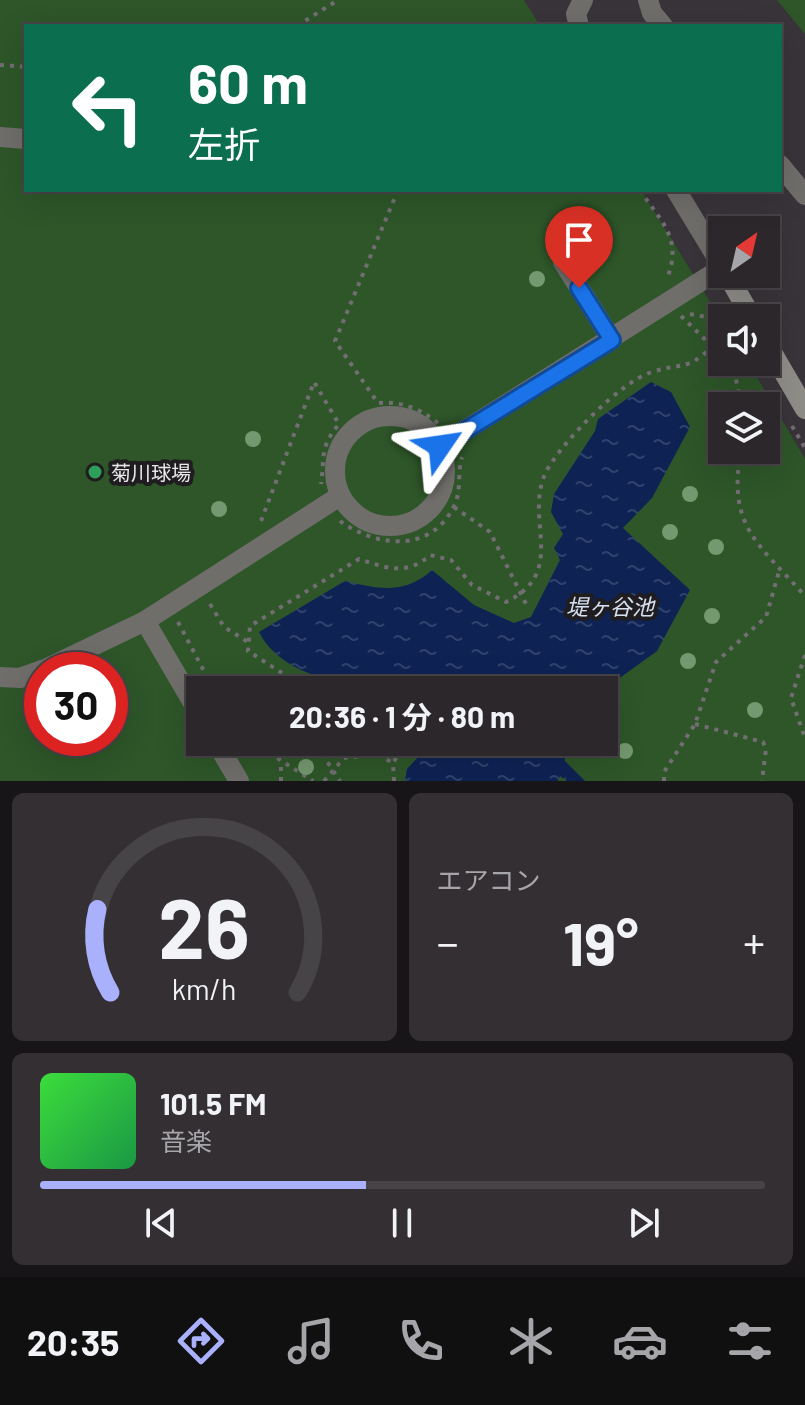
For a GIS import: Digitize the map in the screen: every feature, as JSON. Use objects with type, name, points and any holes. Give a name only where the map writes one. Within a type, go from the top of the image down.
[{"type":"street","points":[[578,24],[576,14],[583,0]]},
{"type":"street","points":[[648,0],[652,13],[661,24]]},
{"type":"street","points":[[0,137],[24,139]]},
{"type":"street","points":[[782,167],[805,195]]},
{"type":"street","points":[[677,192],[708,244]]},
{"type":"street","points":[[563,262],[612,340]]},
{"type":"street","points":[[441,436],[446,480],[440,497],[415,521],[381,526],[350,510],[340,496],[335,479],[338,453],[351,431],[365,421],[382,416],[408,419],[441,436],[612,340],[677,311],[708,281]]},
{"type":"street","points":[[780,366],[805,409]]},
{"type":"street","points":[[80,652],[145,621],[340,496]]},
{"type":"street","points":[[145,621],[186,691]]},
{"type":"street","points":[[0,677],[24,677]]},
{"type":"street","points":[[224,756],[239,781]]},
{"type":"path","points":[[300,24],[338,0]]},
{"type":"path","points":[[0,65],[24,67]]},
{"type":"path","points":[[397,192],[335,341],[378,403],[394,402],[417,408],[441,436]]},
{"type":"path","points":[[641,192],[674,241],[675,256],[667,279]]},
{"type":"path","points":[[677,311],[708,317]]},
{"type":"path","points":[[677,311],[708,343]]},
{"type":"path","points":[[287,676],[248,651],[250,626],[359,559],[391,569],[417,567],[430,555],[451,560],[472,585],[506,602],[521,595],[535,576],[544,547],[536,504],[546,472],[582,422],[649,372],[694,364],[708,351]]},
{"type":"path","points":[[273,514],[260,522],[314,382],[339,424],[327,438],[321,457],[322,483],[310,491]]},
{"type":"path","points":[[339,520],[371,539],[402,541],[419,538],[454,507],[460,484],[460,458],[473,450]]},
{"type":"path","points":[[739,464],[736,481],[745,529],[805,596]]},
{"type":"path","points":[[454,507],[490,532],[527,606]]},
{"type":"path","points":[[664,781],[664,772],[695,724],[716,662],[766,617],[780,568]]},
{"type":"path","points":[[199,609],[209,602],[224,627],[249,643]]},
{"type":"path","points":[[188,615],[177,622],[206,676]]},
{"type":"path","points":[[805,655],[791,698],[805,738]]},
{"type":"path","points":[[695,724],[763,742],[766,749],[762,781]]},
{"type":"path","points":[[273,756],[313,781]]},
{"type":"path","points":[[323,756],[340,781]]},
{"type":"path","points":[[324,781],[344,758],[364,756]]},
{"type":"path","points":[[381,756],[393,763]]},
{"type":"path","points":[[394,781],[393,763],[397,756]]},
{"type":"path","points":[[281,761],[281,781]]},
{"type":"green space","points":[[0,0],[524,0],[539,24],[24,24],[24,192],[642,192],[711,304],[708,304],[708,376],[756,376],[766,392],[708,392],[708,464],[780,464],[780,416],[805,459],[805,781],[0,781]]},
{"type":"green space","points":[[777,0],[805,0],[805,34]]},
{"type":"water","name":"堤ヶ谷池","points":[[651,382],[671,392],[690,427],[652,498],[623,528],[690,590],[657,651],[618,679],[618,676],[316,676],[283,660],[259,632],[345,581],[380,588],[401,587],[432,570],[474,605],[514,623],[531,617],[560,560],[554,548],[563,534],[551,512],[554,494],[595,431],[598,419]]},
{"type":"water","points":[[419,756],[565,756],[565,761],[585,781],[567,781],[560,776],[558,781],[405,781],[407,769]]},
{"type":"place","name":"菊川球場","points":[[95,472]]},
{"type":"route","points":[[440,446],[612,340],[579,288]]}]
